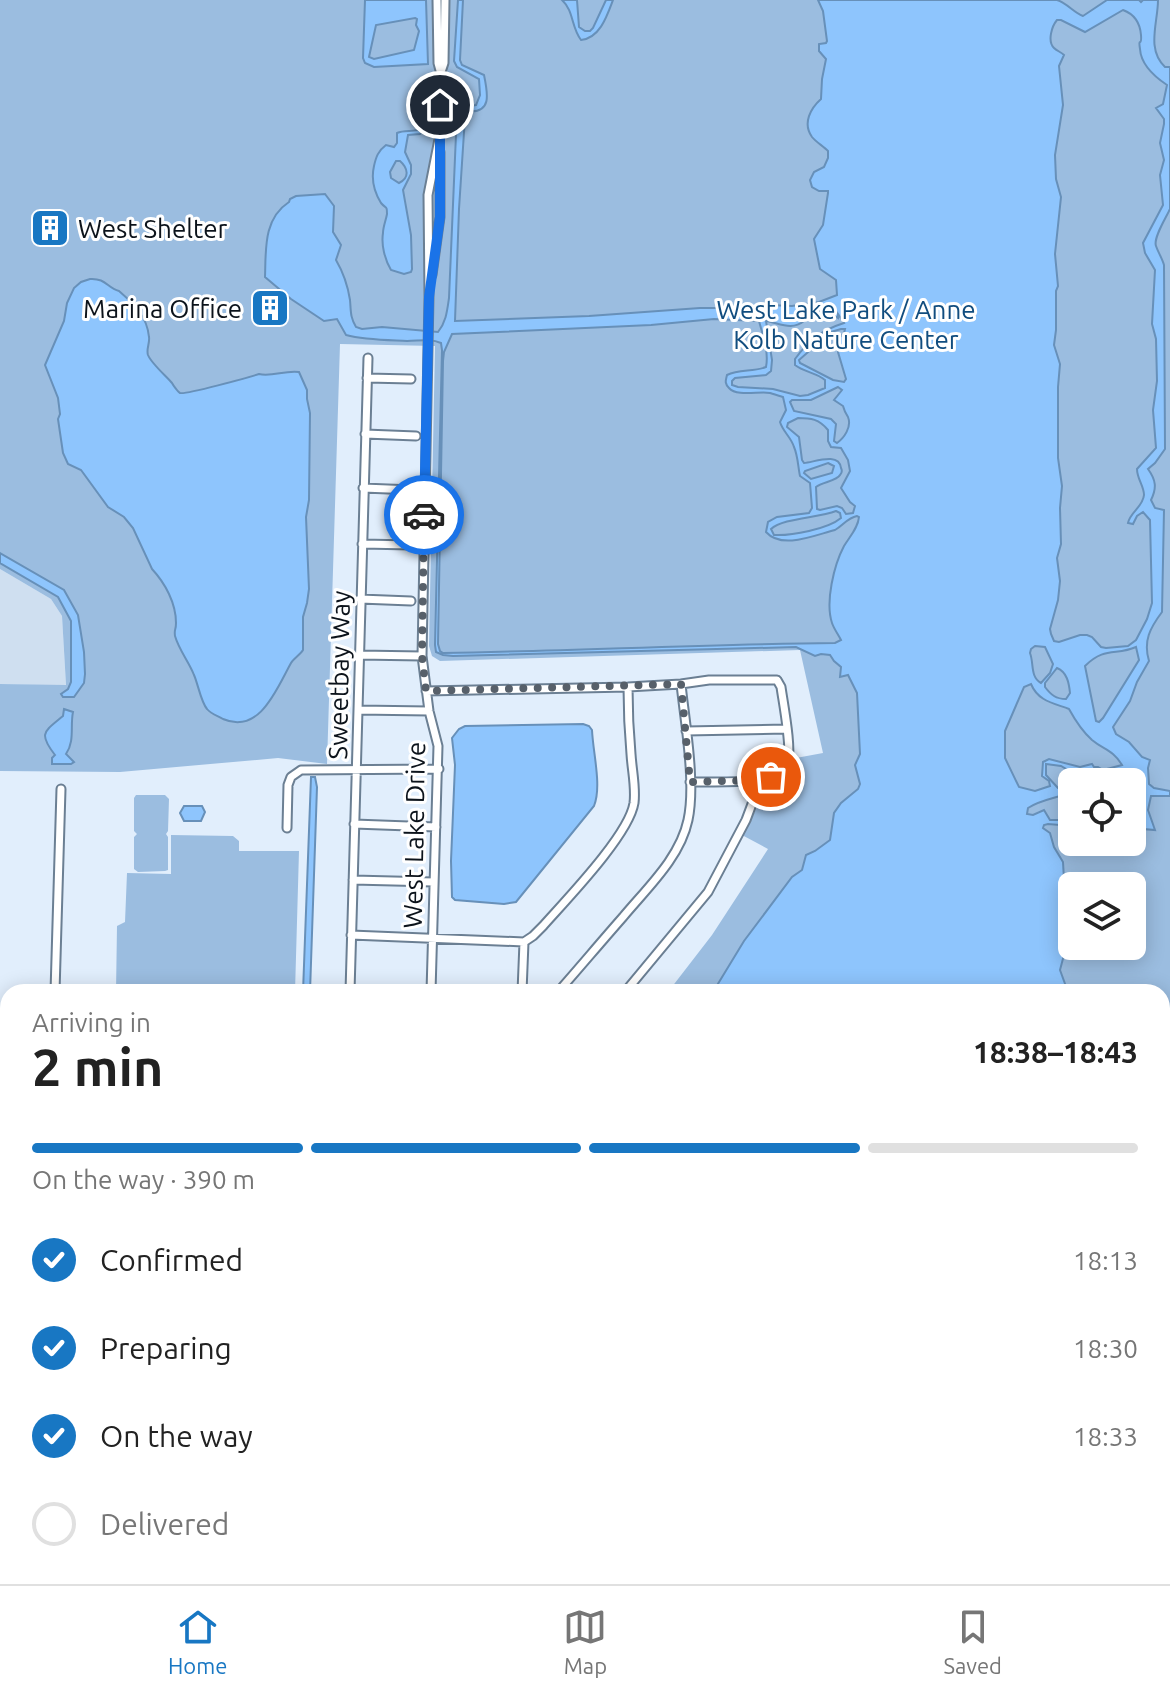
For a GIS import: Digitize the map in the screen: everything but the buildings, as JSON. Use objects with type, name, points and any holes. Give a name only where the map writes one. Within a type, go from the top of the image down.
[{"type":"street","name":"West Lake Drive","points":[[437,0],[438,63],[441,74]]},
{"type":"street","name":"West Lake Drive","points":[[429,297],[440,195],[445,0]]},
{"type":"street","name":"West Lake Drive","points":[[431,984],[439,769],[438,746],[429,711],[422,656],[428,195],[440,134]]},
{"type":"street","points":[[428,195],[440,195]]},
{"type":"street","name":"Sweetbay Way","points":[[350,984],[368,358]]},
{"type":"street","points":[[367,378],[411,379]]},
{"type":"street","points":[[365,434],[416,436]]},
{"type":"street","points":[[363,488],[413,490]]},
{"type":"street","points":[[362,544],[412,545]]},
{"type":"street","points":[[360,599],[411,601]]},
{"type":"street","points":[[359,655],[422,656]]},
{"type":"street","points":[[426,691],[777,680],[781,687],[788,763],[780,772],[758,780],[690,782]]},
{"type":"street","points":[[565,984],[646,890],[682,838],[688,820],[690,782],[681,684]]},
{"type":"street","points":[[351,935],[524,942],[543,926],[601,859],[625,826],[634,806],[628,687]]},
{"type":"street","points":[[358,710],[429,711]]},
{"type":"street","points":[[686,731],[786,729]]},
{"type":"street","points":[[287,828],[288,785],[291,777],[301,770],[439,769]]},
{"type":"street","points":[[632,984],[708,892],[746,820],[758,780]]},
{"type":"street","points":[[55,984],[61,789]]},
{"type":"street","points":[[354,824],[436,827]]},
{"type":"street","points":[[353,880],[434,882]]},
{"type":"street","points":[[522,984],[524,942]]},
{"type":"shaded area","points":[[365,0],[426,0],[428,64],[374,67],[365,63]],"holes":[[[417,19],[419,31],[414,50],[374,59],[369,57],[376,25]]]},
{"type":"shaded area","points":[[458,0],[463,0],[460,60],[462,65],[484,75],[487,96],[481,109],[467,111],[465,117],[455,321],[792,306],[819,302],[837,295],[836,280],[820,269],[814,239],[823,225],[828,191],[812,187],[810,180],[814,172],[824,167],[828,158],[828,151],[812,137],[808,126],[811,111],[821,99],[826,59],[819,51],[819,44],[827,41],[823,11],[818,0],[1057,0],[1083,16],[1107,0],[1158,0],[1154,44],[1159,60],[1165,67],[1170,67],[1170,209],[1156,242],[1164,265],[1165,449],[1148,469],[1155,484],[1151,500],[1155,508],[1164,510],[1162,612],[1149,635],[1149,661],[1130,701],[1113,727],[1116,734],[1129,742],[1142,757],[1150,760],[1149,784],[1170,791],[1170,796],[1151,796],[1148,810],[1155,830],[1146,829],[1146,768],[1111,768],[1122,765],[1112,753],[1089,737],[1069,709],[1042,698],[1031,684],[1024,687],[1005,731],[1005,758],[1019,787],[1035,791],[1050,786],[1042,776],[1043,762],[1049,759],[1080,767],[1092,764],[1100,768],[1064,768],[1046,764],[1046,775],[1058,788],[1058,797],[1028,808],[1027,814],[1044,810],[1050,820],[1058,820],[1058,825],[1048,824],[1043,828],[1050,833],[1063,862],[1064,872],[1058,872],[1058,960],[1063,960],[1060,970],[1065,984],[718,984],[744,941],[792,877],[802,870],[806,855],[830,840],[834,813],[860,784],[855,765],[860,754],[857,693],[848,675],[840,677],[841,667],[830,655],[815,656],[796,647],[453,656],[436,652],[441,343],[429,340],[376,340],[346,335],[337,319],[324,321],[265,277],[266,256],[270,226],[290,199],[325,194],[334,206],[333,232],[341,245],[336,260],[347,285],[356,327],[438,332],[447,312],[449,298],[457,111],[476,105],[480,95],[479,79],[457,67],[454,61]],"holes":[[[1123,10],[1127,12],[1139,27],[1143,60],[1153,74],[1167,85],[1163,104],[1156,108],[1164,119],[1160,143],[1164,160],[1160,175],[1163,205],[1143,243],[1155,270],[1152,324],[1156,339],[1157,381],[1153,410],[1156,448],[1137,469],[1144,495],[1128,523],[1133,524],[1143,512],[1150,520],[1152,603],[1136,640],[1128,646],[1106,648],[1087,635],[1054,641],[1050,629],[1058,600],[1060,581],[1057,558],[1061,544],[1062,486],[1058,458],[1060,364],[1054,345],[1058,286],[1055,254],[1061,197],[1056,179],[1055,155],[1063,105],[1059,66],[1064,55],[1054,48],[1051,38],[1057,20],[1085,32]],[[820,311],[838,318],[838,314],[844,323],[816,336],[795,359],[795,365],[825,380],[825,388],[800,396],[773,389],[732,385],[735,378],[766,375],[771,371],[766,321],[795,326]],[[714,319],[759,321],[766,350],[766,367],[732,373],[727,375],[726,383],[737,392],[770,393],[783,397],[786,410],[780,422],[795,450],[800,476],[810,483],[812,508],[809,513],[777,517],[768,522],[766,532],[781,540],[799,540],[835,530],[851,518],[859,517],[840,554],[832,584],[830,614],[841,640],[835,643],[443,653],[438,644],[443,361],[452,334]],[[845,329],[838,339],[844,382],[833,380],[799,360],[831,332]],[[838,387],[842,390],[834,400],[843,406],[849,425],[837,443],[834,441],[836,424],[831,419],[794,411],[790,402],[811,400]],[[798,418],[818,421],[825,426],[831,447],[841,448],[848,460],[850,471],[841,488],[855,506],[853,513],[846,514],[837,506],[817,509],[816,487],[842,472],[836,460],[804,463],[799,437],[787,427],[788,423]],[[828,463],[834,466],[832,473],[811,479],[805,471]],[[836,511],[841,518],[835,522],[799,533],[774,535],[771,529],[784,523]],[[1035,646],[1045,647],[1053,664],[1041,683],[1034,674],[1031,649]],[[1136,647],[1139,660],[1103,718],[1096,721],[1085,666],[1099,656]],[[1057,668],[1067,678],[1070,693],[1066,699],[1054,696],[1045,683]]]},
{"type":"shaded area","points":[[562,0],[577,0],[579,27],[590,31],[606,0],[613,0],[598,31],[581,40],[569,9]]},
{"type":"shaded area","points":[[423,85],[429,88],[427,129],[420,134],[408,135],[405,152],[411,165],[411,174],[403,190],[411,235],[412,269],[404,274],[391,270],[385,257],[383,228],[387,209],[374,189],[373,171],[381,150],[386,145],[394,147],[397,143],[397,133],[422,128]],"holes":[[[396,161],[400,161],[407,173],[399,183],[391,178],[390,172]]]},
{"type":"shaded area","points":[[90,279],[100,280],[119,291],[139,311],[148,330],[148,355],[180,393],[259,374],[294,372],[299,372],[307,390],[310,413],[306,517],[309,589],[303,617],[303,650],[291,663],[266,706],[247,721],[223,719],[207,709],[175,636],[176,616],[172,601],[152,569],[133,528],[124,517],[108,507],[81,470],[68,464],[63,453],[58,398],[45,365],[74,288]]},
{"type":"shaded area","points":[[0,553],[64,590],[78,615],[85,674],[84,683],[74,697],[63,697],[61,694],[71,682],[71,621],[58,597],[0,563]]},
{"type":"shaded area","points":[[0,569],[51,599],[62,616],[66,686],[0,684]]},
{"type":"shaded area","points":[[64,709],[73,712],[71,739],[66,754],[74,762],[52,764],[55,755],[45,737],[51,726],[63,716]]},
{"type":"shaded area","points":[[583,724],[592,730],[597,779],[594,806],[516,902],[455,900],[452,897],[451,861],[455,765],[452,738],[465,726]]},
{"type":"shaded area","points":[[311,777],[315,777],[310,984],[303,984]]},
{"type":"shaded area","points":[[184,806],[202,806],[205,812],[201,821],[184,821],[180,813]]},
{"type":"green space","name":"West Lake Park / Anne Kolb Nature Center","points":[[0,0],[1170,0],[1170,984],[674,984],[712,935],[768,849],[742,835],[771,782],[787,772],[796,758],[823,753],[800,650],[440,661],[432,656],[429,646],[435,346],[340,344],[327,764],[278,758],[120,772],[0,771],[0,684],[66,685],[62,616],[51,599],[0,569]],"holes":[[[798,644],[798,647],[447,654]]]},
{"type":"green space","points":[[136,795],[165,795],[169,799],[166,834],[168,870],[138,872],[134,869]]},
{"type":"green space","points":[[171,835],[233,836],[239,841],[239,851],[299,851],[295,984],[116,984],[117,926],[125,922],[127,873],[171,874]]},
{"type":"way so far","points":[[424,515],[422,656],[426,691],[681,684],[690,782],[771,777]]},
{"type":"place","name":"West Shelter","points":[[50,228]]},
{"type":"place","name":"Marina Office","points":[[270,308]]},
{"type":"route","points":[[424,515],[429,297],[440,217],[440,105]]}]
